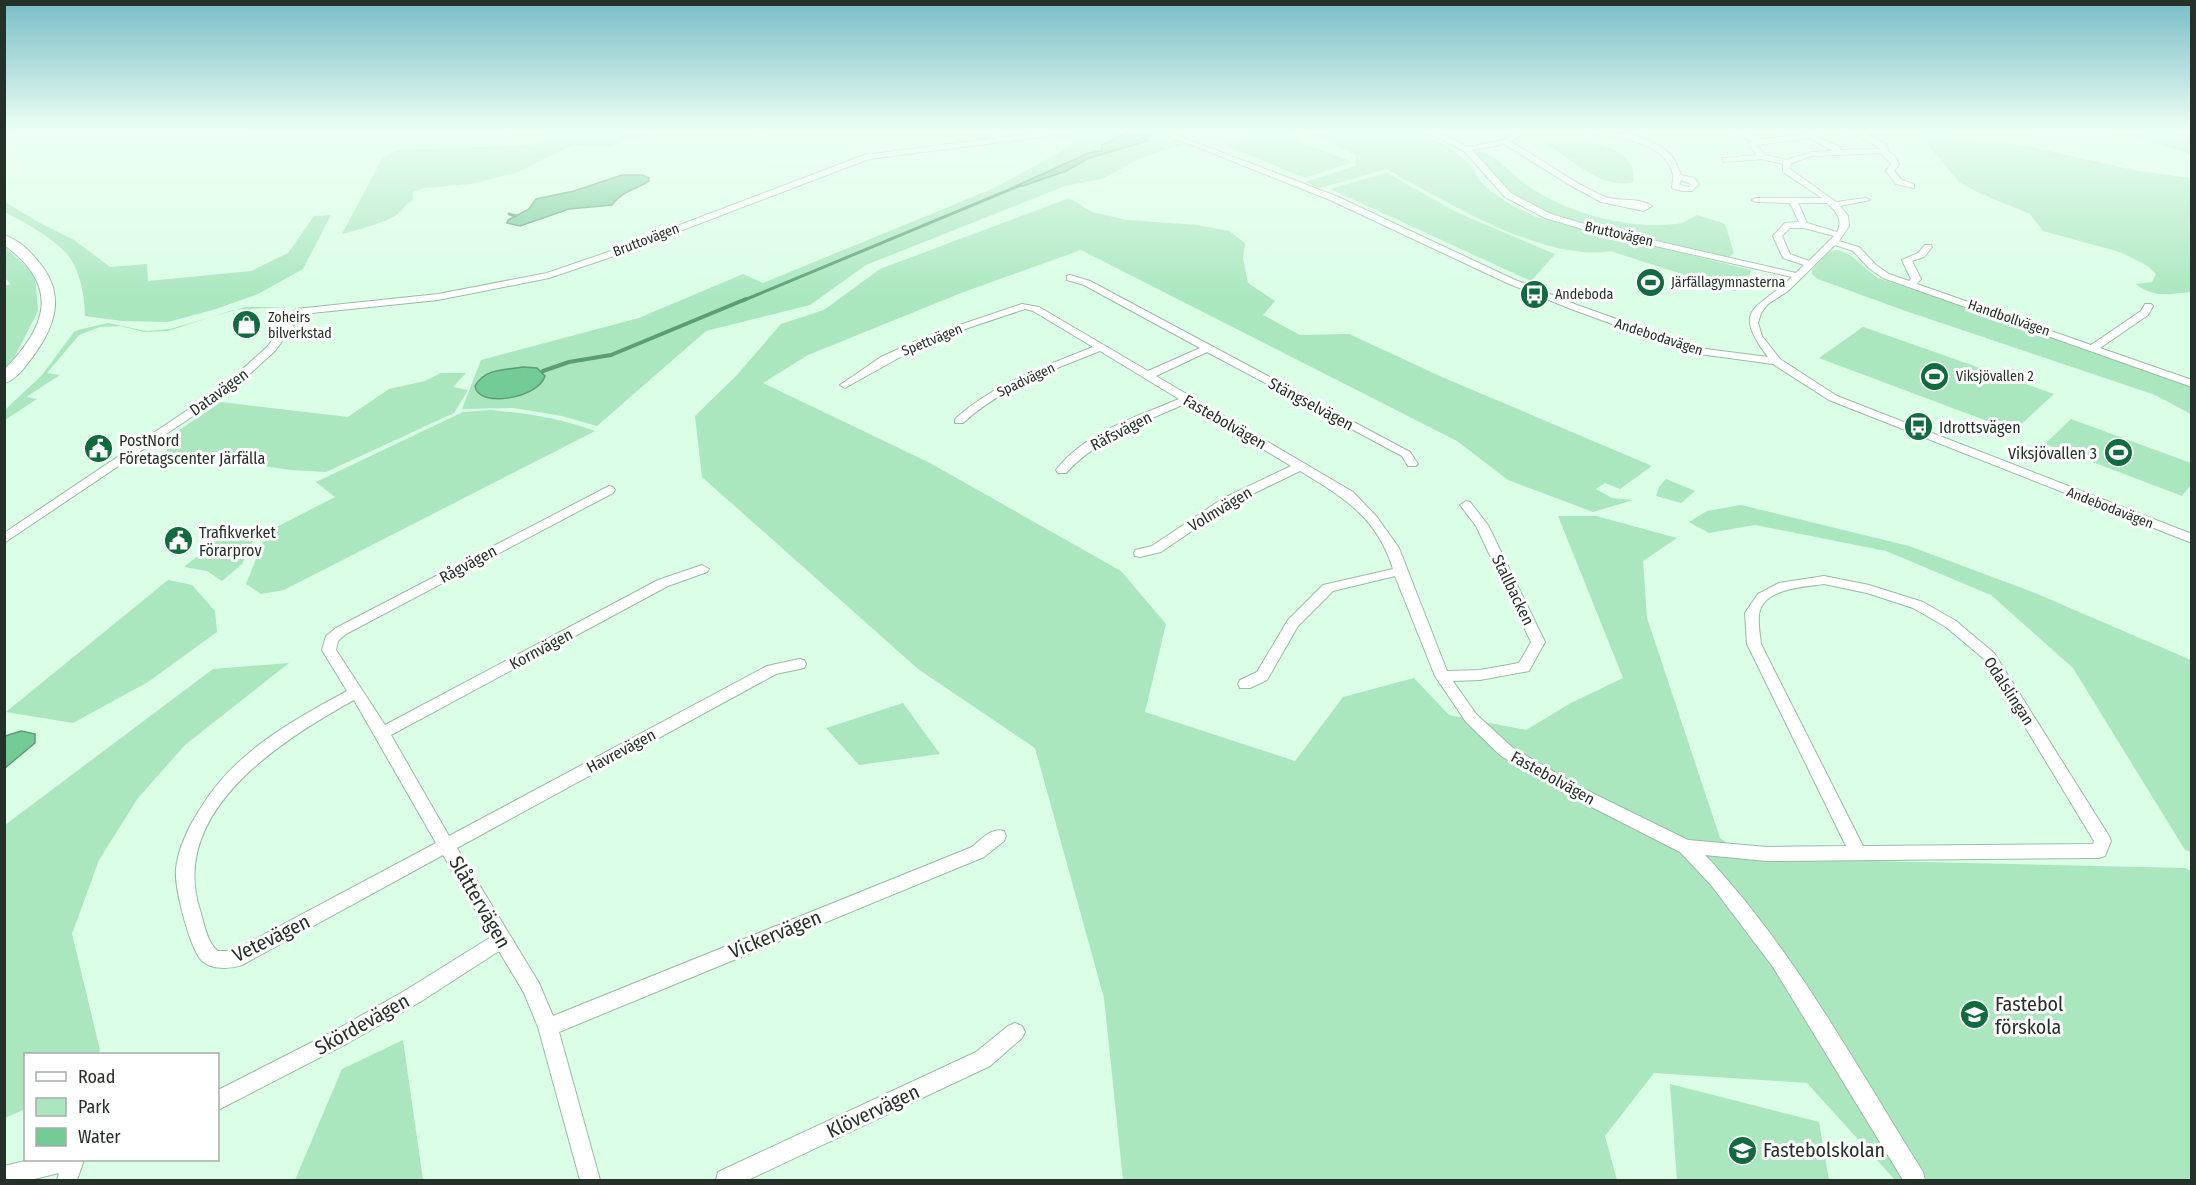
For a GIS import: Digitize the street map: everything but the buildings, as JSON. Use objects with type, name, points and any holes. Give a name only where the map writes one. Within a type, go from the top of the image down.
[{"type":"street","name":"Bruttovägen","points":[[299,311],[438,297],[549,275],[614,253],[787,187]]},
{"type":"street","name":"Andebodavägen","points":[[1305,187],[1510,281],[1630,329],[1696,351],[1776,362],[1833,398],[2192,539]]},
{"type":"street","name":"Bruttovägen","points":[[1501,187],[1508,195],[1548,216],[1589,228],[1798,276]]},
{"type":"street","points":[[1575,187],[1604,200]]},
{"type":"street","points":[[1776,362],[1757,336],[1754,323],[1756,313],[1765,302],[1785,288],[1845,230],[1846,224],[1833,202],[1809,187]]},
{"type":"street","points":[[1756,200],[1833,202],[1866,200]]},
{"type":"street","points":[[1793,201],[1804,225],[1788,225],[1777,236],[1786,256],[1809,264]]},
{"type":"street","name":"Handbollvägen","points":[[1804,225],[1856,249],[1873,267],[1886,276],[2192,384]]},
{"type":"street","points":[[4,239],[23,250],[38,264],[48,283],[50,310],[36,342],[4,379]]},
{"type":"street","points":[[1911,284],[1916,279],[1907,260],[1921,255],[1928,247]]},
{"type":"street","name":"Stängselvägen","points":[[1071,278],[1087,283],[1406,454],[1412,464]]},
{"type":"street","name":"Fastebolvägen","points":[[1025,306],[1036,309],[1349,495],[1373,520],[1393,548],[1442,676],[1471,718],[1507,752],[1572,789],[1686,847],[1717,880],[1780,961],[1915,1180]]},
{"type":"street","name":"Spettvägen","points":[[845,385],[862,372],[922,343],[1025,306]]},
{"type":"street","points":[[2094,348],[2145,313],[2148,306]]},
{"type":"street","name":"Datavägen","points":[[4,539],[229,387],[271,349],[299,311]]},
{"type":"street","name":"Spadvägen","points":[[959,421],[973,406],[1022,380],[1099,348]]},
{"type":"street","points":[[1147,376],[1207,348]]},
{"type":"street","name":"Räfsvägen","points":[[1062,470],[1072,457],[1113,433],[1186,400]]},
{"type":"street","name":"Volmvägen","points":[[1140,553],[1156,549],[1226,502],[1300,466]]},
{"type":"street","name":"Rågvägen","points":[[329,642],[341,632],[609,490]]},
{"type":"street","name":"Stallbacken","points":[[1442,676],[1480,675],[1524,667],[1538,642],[1482,525],[1466,505]]},
{"type":"street","name":"Kornvägen","points":[[382,733],[663,583],[702,569]]},
{"type":"street","points":[[1245,684],[1262,676],[1293,623],[1328,588],[1400,571]]},
{"type":"street","name":"Odalslingan","points":[[1686,847],[1767,854],[1857,854],[2099,851],[2103,841],[1989,656],[1951,624],[1917,605],[1869,589],[1824,580],[1779,587],[1763,597],[1752,613],[1754,644],[1857,854]]},
{"type":"street","name":"Slåttervägen","points":[[329,642],[329,650],[382,733],[531,988],[548,1027],[590,1180]]},
{"type":"street","name":"Havrevägen","points":[[446,844],[772,670],[799,664]]},
{"type":"street","name":"Vetevägen","points":[[355,693],[293,727],[262,750],[218,794],[204,813],[187,855],[184,874],[190,910],[206,954],[218,961],[235,959],[412,866],[446,844]]},
{"type":"street","name":"Vickervägen","points":[[548,1027],[978,852],[998,836]]},
{"type":"street","name":"Skördevägen","points":[[219,1099],[341,1037],[413,996],[501,940]]},
{"type":"street","name":"Klövervägen","points":[[726,1180],[983,1059],[1015,1032]]},
{"type":"street","points":[[4,1177],[62,1161]]},
{"type":"street","points":[[67,1180],[73,1161]]},
{"type":"green space","points":[[367,187],[432,187],[413,192],[413,200],[395,216],[342,234]]},
{"type":"green space","points":[[1062,187],[866,265],[810,305],[706,331],[597,426],[562,416],[514,408],[462,409],[481,360],[639,318],[743,274],[763,283],[992,189]]},
{"type":"green space","points":[[1412,187],[1458,213],[1555,254],[1531,281],[1330,189]]},
{"type":"green space","points":[[1419,187],[1487,187],[1509,203],[1536,217],[1751,270],[1748,279],[1735,291],[1610,251],[1584,252],[1556,248],[1526,239]]},
{"type":"green space","points":[[1504,187],[1531,187],[1557,202],[1596,217],[1637,224],[1679,224],[1697,215],[1725,224],[1734,253],[1729,257],[1575,221],[1537,209],[1511,195]]},
{"type":"green space","points":[[1969,187],[2191,187],[2191,292],[2162,294],[2149,291],[2136,284],[2152,282],[2156,274],[2148,266],[2120,252],[2043,231],[2030,214]]},
{"type":"green space","points":[[1069,198],[1092,212],[1127,220],[1198,225],[1229,231],[1245,243],[1243,258],[1248,283],[1275,301],[1263,315],[1300,335],[1349,334],[1442,377],[1652,466],[1620,489],[1605,483],[1596,489],[1612,498],[1633,500],[1593,512],[1508,480],[1457,441],[1081,250],[961,293],[808,355],[763,383],[930,463],[1121,571],[1166,624],[1145,712],[1295,761],[1343,697],[1414,678],[1449,715],[1526,730],[1571,703],[1623,678],[1558,516],[1596,516],[1677,538],[1643,561],[1647,618],[1720,838],[1750,858],[2185,868],[2191,871],[2191,1180],[1895,1180],[1807,1083],[1654,1073],[1605,1136],[1617,1180],[1123,1180],[1104,998],[1035,748],[918,669],[702,477],[695,416],[736,376],[781,324],[824,310],[880,269]]},
{"type":"green space","points":[[5,202],[74,240],[110,267],[147,264],[148,281],[251,271],[288,253],[314,216],[331,215],[303,269],[258,294],[216,309],[168,322],[122,321],[85,316],[81,283],[72,260],[46,236],[5,212]]},
{"type":"green space","points":[[5,247],[35,275],[38,311],[12,362],[5,369],[4,286],[11,284],[5,278]]},
{"type":"green space","points":[[1838,250],[1854,259],[1878,278],[2018,324],[2191,387],[2191,414],[2155,395],[1900,309],[1818,279],[1812,274],[1812,270],[1830,251]]},
{"type":"green space","points":[[246,307],[287,307],[236,310]]},
{"type":"green space","points":[[210,317],[168,331],[144,332],[120,326],[100,327],[79,335],[47,373],[60,375],[26,397],[37,399],[5,420],[5,410],[42,375],[74,332],[108,323],[146,331],[170,329]]},
{"type":"green space","name":"Viksjövallen 2","points":[[1863,327],[2054,394],[2014,431],[1819,358]]},
{"type":"green space","points":[[441,373],[466,373],[453,387],[468,390],[454,413],[326,472],[291,470],[166,452],[169,437],[221,402],[348,417],[389,389],[425,381]]},
{"type":"green space","points":[[490,410],[543,417],[595,431],[284,590],[261,594],[246,584],[267,532],[335,497],[316,482],[463,412]]},
{"type":"green space","name":"Viksjövallen 3","points":[[2071,419],[2191,463],[2191,485],[2182,496],[2045,444]]},
{"type":"green space","points":[[1666,479],[1695,491],[1681,503],[1656,496],[1659,487]]},
{"type":"green space","points":[[1741,505],[1909,546],[2030,591],[2191,660],[2191,852],[2185,850],[2073,668],[1991,595],[1886,551],[1755,525],[1709,533],[1689,522],[1707,511]]},
{"type":"green space","points":[[233,527],[258,531],[242,564],[222,581],[207,571],[184,567]]},
{"type":"green space","points":[[168,580],[192,585],[215,611],[217,632],[148,682],[73,723],[6,712]]},
{"type":"green space","points":[[289,663],[185,745],[138,798],[99,860],[72,934],[100,1050],[98,1053],[24,1053],[24,1109],[5,1118],[5,825],[213,669]]},
{"type":"green space","points":[[903,703],[940,754],[859,765],[826,728]]},
{"type":"green space","points":[[403,1040],[423,1180],[295,1180],[342,1069]]},
{"type":"green space","points":[[1670,1084],[1819,1122],[1829,1180],[1677,1180]]},
{"type":"water","points":[[585,187],[637,187],[624,194],[612,205],[569,209],[520,226],[507,223],[508,220],[529,209],[536,199]]},
{"type":"water","points":[[523,367],[537,368],[545,376],[540,384],[521,395],[497,399],[486,397],[479,393],[475,386],[479,380],[490,373]]},
{"type":"water","points":[[21,731],[35,734],[35,743],[5,768],[5,736]]},
{"type":"waterway","points":[[742,301],[1015,187]]},
{"type":"waterway","points":[[509,214],[516,216]]},
{"type":"waterway","points":[[543,371],[569,362],[611,355],[746,299]]},
{"type":"place","name":"Järfällagymnasterna","points":[[1650,282]]},
{"type":"place","name":"Andeboda","points":[[1534,294]]},
{"type":"place","name":"Zoheirs bilverkstad","points":[[247,325]]},
{"type":"place","name":"Viksjövallen 2","points":[[1935,376]]},
{"type":"place","name":"Idrottsvägen","points":[[1918,427]]},
{"type":"place","name":"PostNord Företagscenter Järfälla","points":[[98,449]]},
{"type":"place","name":"Viksjövallen 3","points":[[2118,453]]},
{"type":"place","name":"Trafikverket Förarprov","points":[[178,541]]},
{"type":"place","name":"Fastebol förskola","points":[[1974,1015]]},
{"type":"place","name":"Fastebolskolan","points":[[1742,1150]]}]
